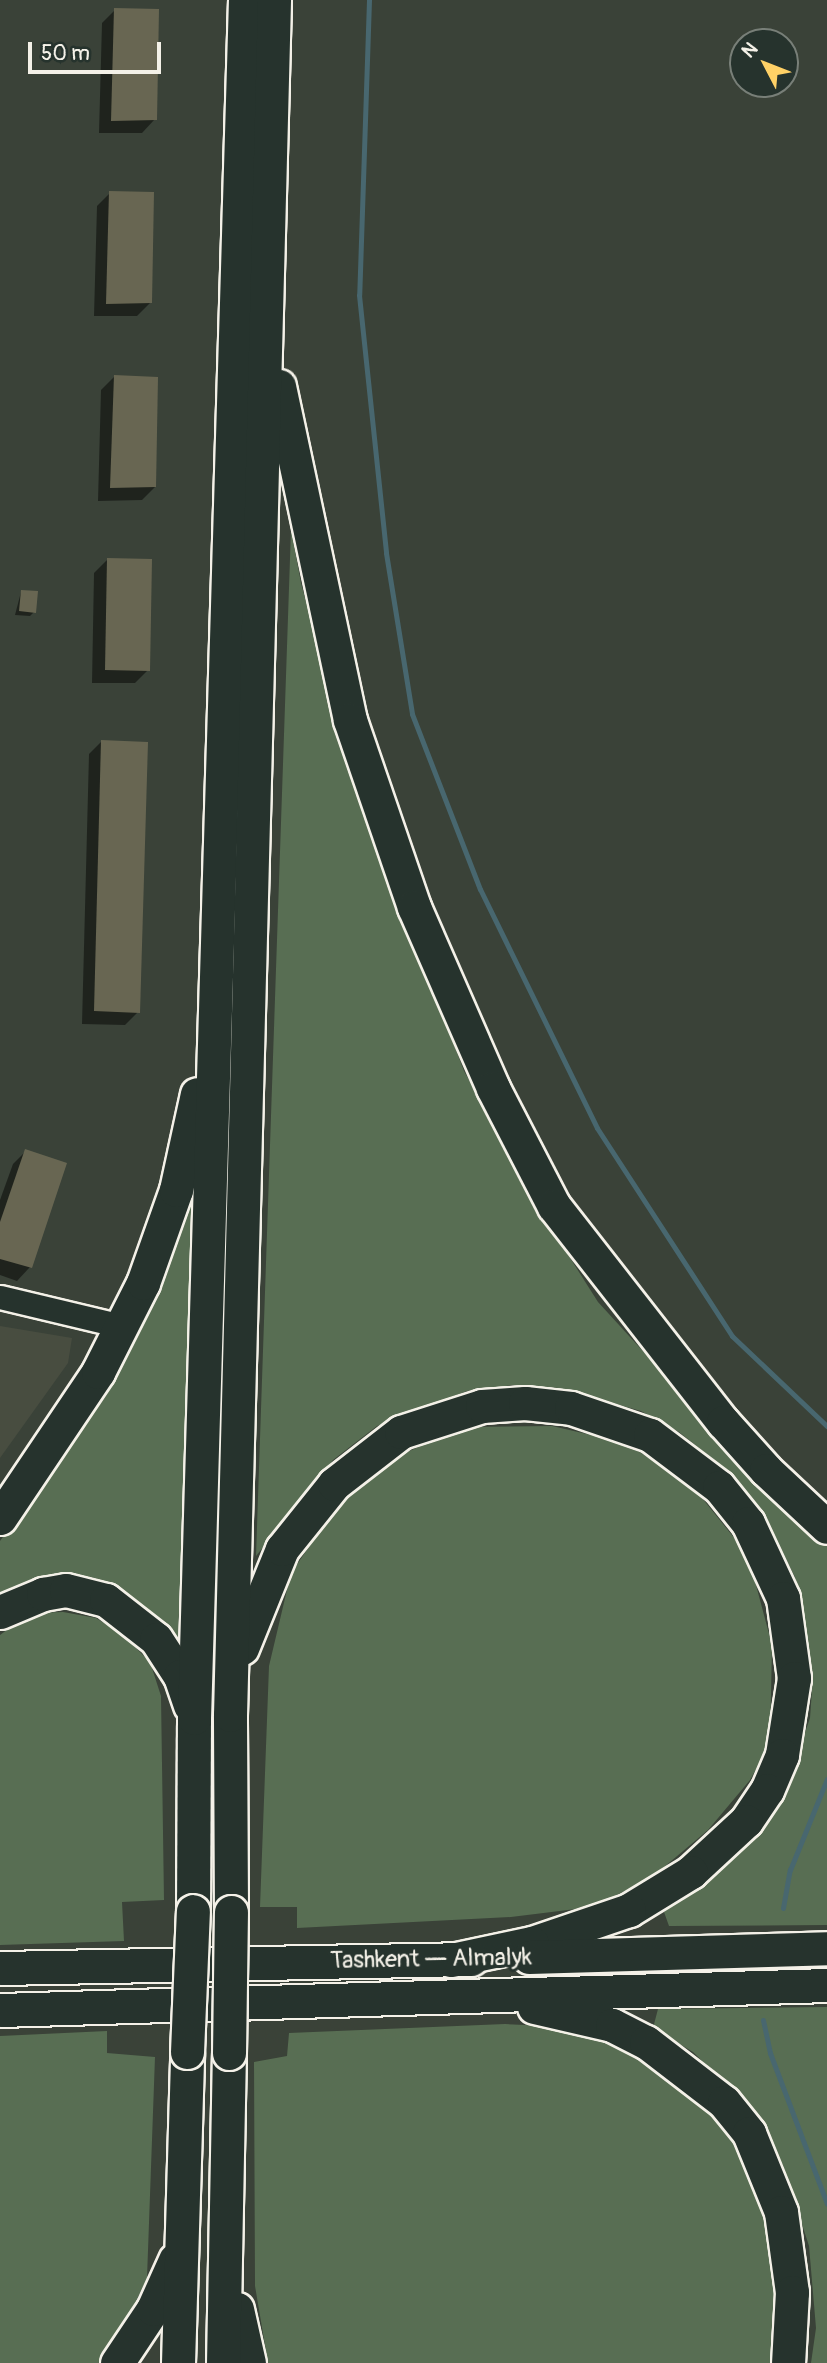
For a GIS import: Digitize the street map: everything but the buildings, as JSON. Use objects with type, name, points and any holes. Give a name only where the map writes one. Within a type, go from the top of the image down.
[{"type":"highway","points":[[178,2363],[193,1911],[194,1718],[245,0]]},
{"type":"highway","points":[[223,2363],[231,1912],[230,1715],[269,340],[274,0]]},
{"type":"highway","points":[[269,340],[350,720],[414,907],[493,1088],[554,1206],[723,1422],[766,1470],[827,1527]]},
{"type":"highway","points":[[0,1518],[98,1373],[143,1283],[176,1190],[201,1071],[217,956]]},
{"type":"highway","points":[[230,1715],[250,1619],[282,1549],[334,1484],[401,1432],[482,1406],[526,1403],[570,1408],[612,1418],[650,1435],[719,1487],[748,1523],[768,1560],[783,1598],[791,1638],[791,1717],[767,1790],[746,1821],[691,1872],[652,1898],[599,1924],[451,1960]]},
{"type":"highway","points":[[0,1612],[43,1594],[66,1590],[115,1605],[140,1623],[169,1657],[180,1676],[194,1718]]},
{"type":"highway","name":"Tashkent — Almalyk","points":[[36,1966],[451,1960],[827,1948]]},
{"type":"highway","points":[[0,1962],[36,1966]]},
{"type":"highway","points":[[0,1968],[36,1966]]},
{"type":"highway","name":"Tashkent — Almalyk","points":[[36,2009],[827,1985]]},
{"type":"highway","points":[[452,1995],[573,2014],[612,2025],[683,2066],[724,2102],[749,2133],[781,2212],[792,2292],[788,2363]]},
{"type":"highway","points":[[0,2010],[36,2009]]},
{"type":"highway","points":[[0,2016],[36,2009]]},
{"type":"highway","points":[[117,2363],[153,2309],[182,2245]]},
{"type":"highway","points":[[227,2248],[249,2363]]},
{"type":"street","points":[[0,1297],[122,1326]]},
{"type":"shaded area","points":[[0,1326],[72,1338],[68,1363],[0,1458]]},
{"type":"green space","points":[[291,529],[301,583],[354,782],[464,1071],[546,1220],[598,1302],[757,1476],[827,1541],[827,1925],[669,1926],[664,1912],[735,1858],[783,1798],[810,1718],[813,1675],[795,1577],[775,1538],[755,1502],[723,1467],[679,1432],[641,1411],[558,1388],[513,1385],[467,1391],[377,1426],[333,1460],[256,1556]]},
{"type":"green space","points":[[193,1193],[178,1643],[139,1602],[120,1588],[94,1578],[67,1574],[33,1579],[0,1593],[0,1541],[106,1396],[147,1317]]},
{"type":"green space","points":[[552,1426],[626,1443],[694,1488],[748,1555],[772,1645],[770,1744],[750,1780],[708,1830],[651,1878],[592,1907],[511,1917],[297,1928],[297,1907],[260,1907],[269,1666],[291,1573],[338,1505],[395,1457],[466,1427]]},
{"type":"green space","points":[[63,1612],[96,1618],[123,1635],[150,1662],[161,1696],[164,1900],[122,1902],[124,1941],[0,1945],[0,1635],[30,1613]]},
{"type":"green space","points":[[827,2007],[827,2363],[811,2363],[816,2328],[809,2246],[783,2165],[760,2124],[734,2092],[693,2052],[653,2028],[658,2009]]},
{"type":"green space","points":[[505,2024],[569,2027],[607,2039],[675,2078],[714,2113],[737,2142],[767,2216],[778,2297],[770,2363],[268,2363],[255,2286],[254,2062],[287,2056],[289,2033]]},
{"type":"green space","points":[[107,2031],[107,2053],[155,2057],[147,2278],[121,2333],[99,2363],[0,2363],[0,2036]]},
{"type":"waterway","points":[[369,0],[359,295],[386,553],[412,714],[480,889],[597,1128],[732,1336],[827,1426]]},
{"type":"waterway","points":[[783,1908],[790,1870],[827,1779]]},
{"type":"waterway","points":[[763,2020],[770,2053],[827,2204]]}]
